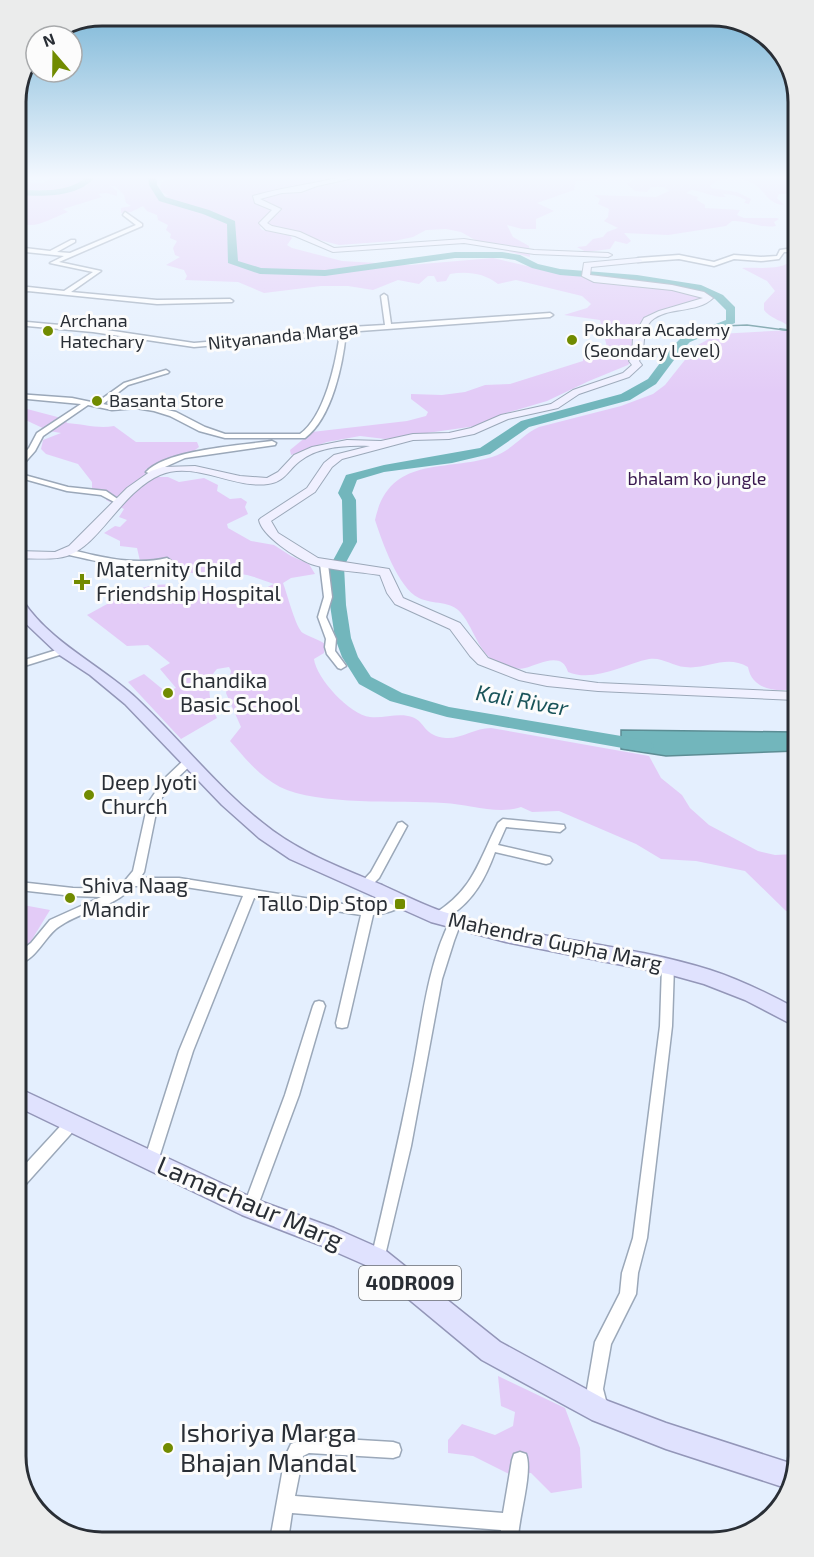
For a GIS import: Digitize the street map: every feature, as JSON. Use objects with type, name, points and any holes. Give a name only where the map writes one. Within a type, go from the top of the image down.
[{"type":"main road","name":"Mahendra Gupha Marg","points":[[26,616],[63,651],[95,672],[119,692],[188,762],[258,827],[281,844],[326,870],[446,920],[516,938],[668,966],[708,977],[752,994],[788,1014]]},
{"type":"main road","name":"Lamachaur Marg","points":[[26,1101],[250,1208],[326,1236],[378,1259],[491,1351],[546,1383],[601,1410],[666,1436],[786,1475]]},
{"type":"street","points":[[52,252],[58,249]]},
{"type":"street","points":[[64,293],[99,273],[95,269],[53,262],[87,249]]},
{"type":"street","points":[[330,249],[353,249]]},
{"type":"street","points":[[512,249],[602,254],[638,260]]},
{"type":"street","points":[[26,250],[70,256]]},
{"type":"street","points":[[68,552],[89,534],[117,502],[154,474],[179,470],[269,480],[283,475],[295,459],[310,451],[348,444],[380,444],[413,437],[449,436],[474,431],[505,417],[549,408],[576,392],[626,375],[637,365],[634,361],[637,357],[638,338],[647,320],[662,311],[702,303],[709,298],[702,294],[678,289],[594,279],[586,272],[587,265],[604,261],[679,257],[714,264],[738,256],[776,258],[782,251],[788,250]]},
{"type":"street","points":[[26,290],[157,302],[230,301]]},
{"type":"street","points":[[384,296],[388,327]]},
{"type":"street","name":"Nityananda Marga","points":[[26,324],[93,330],[194,345],[324,334],[343,330],[550,315]]},
{"type":"street","points":[[154,474],[151,470],[183,456],[284,441],[308,434],[319,418],[336,367],[343,330]]},
{"type":"street","points":[[97,405],[126,384],[166,372]]},
{"type":"street","points":[[26,397],[112,408],[136,406],[155,409],[173,414],[202,429],[225,435],[295,437]]},
{"type":"street","points":[[26,456],[40,435],[87,403]]},
{"type":"street","points":[[380,444],[374,448],[338,457],[327,465],[311,490],[265,520],[266,526],[273,535],[297,551],[329,565],[386,573],[393,593],[399,601],[448,622],[461,631],[475,654],[483,661],[520,675],[595,687],[788,696]]},
{"type":"street","points":[[26,478],[67,489],[103,493],[117,502]]},
{"type":"street","points":[[26,554],[68,552],[135,563],[155,564],[167,561]]},
{"type":"street","points":[[329,565],[328,597],[322,617],[331,639],[328,646],[330,652],[341,666]]},
{"type":"street","points":[[26,663],[63,651]]},
{"type":"street","points":[[26,953],[35,946],[54,923],[121,893],[138,872],[153,803],[169,780],[188,762]]},
{"type":"street","points":[[378,1259],[395,1193],[445,945],[446,920],[471,891],[503,822],[560,828]]},
{"type":"street","points":[[364,886],[375,874],[402,826]]},
{"type":"street","points":[[491,847],[546,860]]},
{"type":"street","points":[[129,882],[179,882],[368,912],[388,908],[400,902]]},
{"type":"street","points":[[26,887],[73,892],[121,893]]},
{"type":"street","points":[[151,1161],[186,1051],[250,893]]},
{"type":"street","points":[[342,1023],[368,912]]},
{"type":"street","points":[[601,1410],[595,1389],[603,1342],[628,1294],[630,1273],[640,1238],[666,1026],[668,966]]},
{"type":"street","points":[[250,1208],[292,1095],[319,1006]]},
{"type":"street","points":[[26,1173],[72,1123]]},
{"type":"street","points":[[281,1531],[293,1457],[297,1450],[309,1445],[393,1450]]},
{"type":"street","points":[[286,1503],[509,1530],[520,1476],[520,1460]]},
{"type":"green space","points":[[173,249],[295,249],[342,261],[410,265],[493,258],[556,273],[673,288],[706,298],[648,316],[632,360],[628,365],[547,401],[503,414],[476,426],[385,439],[360,436],[327,442],[291,455],[290,450],[312,432],[407,421],[426,416],[428,412],[411,399],[411,394],[442,395],[465,392],[485,385],[510,384],[583,361],[583,346],[607,347],[600,320],[564,315],[587,308],[591,304],[582,296],[516,280],[498,284],[481,275],[463,273],[450,274],[446,281],[437,282],[434,276],[428,276],[419,284],[398,280],[373,290],[348,286],[321,286],[264,293],[238,282],[185,280],[187,276],[184,270],[166,265],[180,257],[175,255]]},
{"type":"green space","points":[[498,249],[529,249],[530,257]]},
{"type":"green space","points":[[580,249],[610,249],[610,249],[586,252]]},
{"type":"green space","name":"bhalam ko jungle","points":[[788,263],[788,326],[764,310],[764,303],[775,291],[767,281],[742,268],[782,266]]},
{"type":"green space","name":"bhalam ko jungle","points":[[788,330],[788,689],[766,688],[754,681],[748,667],[732,662],[693,667],[649,659],[609,672],[588,675],[568,672],[565,665],[555,660],[522,669],[503,665],[483,650],[457,609],[447,604],[419,598],[404,585],[392,563],[375,520],[382,499],[392,485],[406,475],[421,470],[492,457],[505,451],[539,427],[621,406],[653,394],[665,385],[696,346],[718,334]]},
{"type":"green space","points":[[26,409],[65,419],[67,423],[96,427],[114,426],[136,442],[197,442],[199,447],[194,451],[156,468],[146,469],[145,474],[149,477],[168,477],[179,482],[204,478],[218,485],[217,491],[230,499],[241,498],[247,502],[245,507],[248,514],[227,524],[228,528],[251,541],[274,545],[309,564],[315,574],[291,578],[283,583],[300,630],[325,644],[324,653],[314,659],[316,667],[327,685],[353,710],[370,717],[402,715],[412,717],[433,735],[439,737],[457,737],[491,728],[649,756],[661,778],[682,795],[690,808],[709,825],[758,851],[775,855],[788,854],[788,911],[745,871],[696,861],[661,859],[636,844],[559,811],[532,812],[521,807],[493,810],[444,803],[337,800],[296,793],[280,787],[259,772],[230,741],[241,727],[226,693],[231,671],[229,667],[217,669],[211,679],[210,700],[217,718],[181,739],[128,682],[144,674],[166,692],[176,688],[160,669],[170,663],[148,645],[127,646],[87,615],[128,594],[150,586],[171,585],[148,602],[161,603],[194,589],[217,599],[238,601],[274,584],[234,573],[165,571],[140,561],[137,548],[120,546],[120,541],[104,533],[115,526],[120,527],[127,520],[119,517],[124,509],[106,500],[107,496],[92,491],[92,482],[78,464],[46,454],[41,449],[43,440],[61,433],[49,431],[26,420]]},
{"type":"green space","points":[[26,906],[50,910],[28,946],[26,946]]},
{"type":"green space","points":[[498,1376],[565,1408],[580,1448],[582,1488],[551,1493],[531,1473],[509,1474],[473,1456],[448,1453],[448,1440],[462,1424],[495,1435],[513,1426],[515,1412],[501,1406]]},
{"type":"shaded area","points":[[621,730],[788,732],[788,751],[666,756],[621,749]]},
{"type":"waterway","name":"Kali River","points":[[233,249],[233,263],[260,271],[325,273],[455,255],[502,255],[517,257],[535,266],[560,272],[637,278],[701,288],[719,297],[731,309],[731,321],[686,340],[652,381],[639,391],[611,402],[554,415],[519,426],[491,449],[485,451],[452,459],[384,469],[351,478],[345,493],[349,500],[350,542],[337,566],[338,605],[343,638],[350,657],[365,680],[396,697],[447,712],[645,746]]},
{"type":"waterway","points":[[723,326],[747,325],[788,330]]},
{"type":"waterway","points":[[780,329],[788,330]]},
{"type":"place","name":"Archana Hatechary","points":[[48,331]]},
{"type":"place","name":"Pokhara Academy (Seondary Level)","points":[[572,340]]},
{"type":"place","name":"Basanta Store","points":[[97,401]]},
{"type":"place","name":"Maternity Child Friendship Hospital","points":[[82,582]]},
{"type":"place","name":"Chandika Basic School","points":[[168,693]]},
{"type":"place","name":"Deep Jyoti Church","points":[[89,795]]},
{"type":"place","name":"Shiva Naag Mandir","points":[[70,898]]},
{"type":"place","name":"Tallo Dip Stop","points":[[400,904]]},
{"type":"place","name":"Ishoriya Marga Bhajan Mandal","points":[[168,1448]]}]
